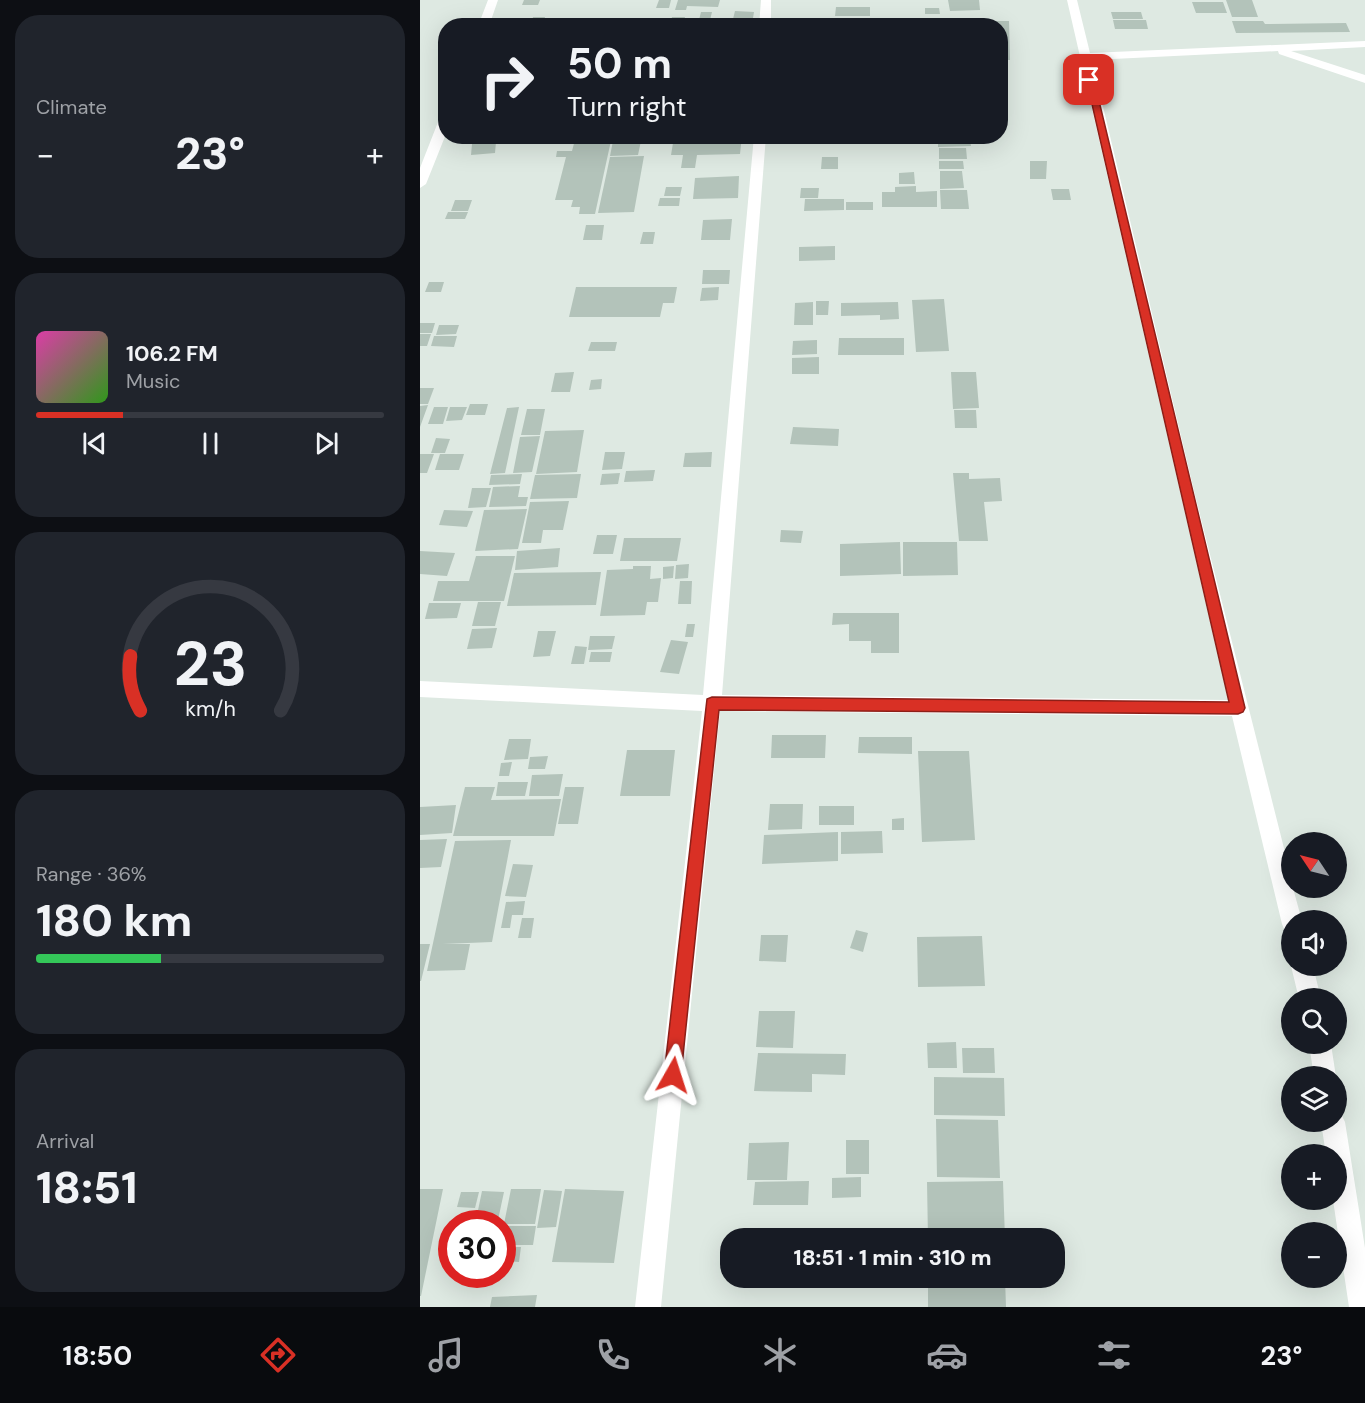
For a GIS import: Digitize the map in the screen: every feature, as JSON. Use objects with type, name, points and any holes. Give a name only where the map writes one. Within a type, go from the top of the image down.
[{"type":"street","points":[[486,18],[493,0]]},
{"type":"street","points":[[765,18],[766,0]]},
{"type":"street","points":[[1072,0],[1238,708],[1288,910]]},
{"type":"street","points":[[1084,57],[1365,44]]},
{"type":"street","points":[[1273,48],[1365,79]]},
{"type":"street","points":[[420,184],[426,149],[438,130]]},
{"type":"street","points":[[648,1307],[712,704],[758,144]]},
{"type":"street","points":[[420,689],[712,704],[1238,708]]},
{"type":"street","points":[[1335,1132],[1362,1307]]},
{"type":"building","points":[[524,0],[540,0],[538,5],[522,5]]},
{"type":"building","points":[[659,0],[671,0],[669,8],[656,8]]},
{"type":"building","points":[[678,0],[720,0],[718,7],[687,6],[686,10],[675,10]]},
{"type":"building","points":[[948,0],[979,0],[980,10],[950,11]]},
{"type":"building","points":[[1226,0],[1252,0],[1258,17],[1232,17]]},
{"type":"building","points":[[1192,2],[1223,2],[1227,13],[1196,13]]},
{"type":"building","points":[[836,7],[870,7],[870,16],[835,16]]},
{"type":"building","points":[[925,8],[939,8],[940,14],[925,14]]},
{"type":"building","points":[[735,11],[754,12],[753,18],[733,18]]},
{"type":"building","points":[[701,12],[712,12],[710,18],[700,18]]},
{"type":"building","points":[[1111,12],[1141,12],[1143,19],[1113,19]]},
{"type":"building","points":[[1113,20],[1146,20],[1148,29],[1115,29]]},
{"type":"building","points":[[1008,21],[1009,21],[1010,60],[1008,60]]},
{"type":"building","points":[[1232,21],[1263,21],[1265,24],[1346,23],[1350,32],[1236,33]]},
{"type":"building","points":[[472,144],[496,144],[495,153],[471,155]]},
{"type":"building","points":[[574,144],[610,144],[595,214],[579,214],[580,207],[571,207],[573,200],[555,200],[566,157],[556,157],[557,151],[572,151]]},
{"type":"building","points":[[612,144],[640,144],[638,155],[610,156]]},
{"type":"building","points":[[673,144],[741,144],[740,154],[697,155],[695,168],[681,168],[683,155],[671,155]]},
{"type":"building","points":[[938,144],[971,144],[971,146],[938,147]]},
{"type":"building","points":[[939,148],[966,148],[967,159],[939,159]]},
{"type":"building","points":[[644,156],[634,212],[598,213],[610,157]]},
{"type":"building","points":[[822,157],[838,157],[838,169],[821,169]]},
{"type":"building","points":[[939,161],[963,161],[964,169],[939,169]]},
{"type":"building","points":[[1030,161],[1047,161],[1046,179],[1030,179]]},
{"type":"building","points":[[940,171],[962,171],[964,188],[940,189]]},
{"type":"building","points":[[914,172],[915,184],[899,184],[899,173]]},
{"type":"building","points":[[739,176],[738,198],[693,199],[695,178]]},
{"type":"building","points":[[916,186],[916,192],[937,191],[937,207],[882,207],[882,192],[895,192],[895,187]]},
{"type":"building","points":[[666,187],[682,187],[680,196],[664,196]]},
{"type":"building","points":[[801,188],[819,188],[818,198],[800,198]]},
{"type":"building","points":[[1051,189],[1069,189],[1071,200],[1053,200]]},
{"type":"building","points":[[940,190],[967,190],[969,209],[941,209]]},
{"type":"building","points":[[660,198],[680,198],[679,206],[658,206]]},
{"type":"building","points":[[805,199],[844,199],[844,210],[804,211]]},
{"type":"building","points":[[455,200],[472,200],[468,211],[451,211]]},
{"type":"building","points":[[846,202],[873,202],[873,210],[846,210]]},
{"type":"building","points":[[448,212],[468,212],[465,219],[445,219]]},
{"type":"building","points":[[732,219],[730,240],[701,240],[703,220]]},
{"type":"building","points":[[586,225],[604,225],[602,240],[583,240]]},
{"type":"building","points":[[643,232],[655,232],[653,244],[640,244]]},
{"type":"building","points":[[835,246],[835,260],[799,261],[799,247]]},
{"type":"building","points":[[703,270],[730,270],[729,284],[702,284]]},
{"type":"building","points":[[429,282],[444,282],[441,292],[425,292]]},
{"type":"building","points":[[576,287],[677,287],[674,303],[663,303],[660,317],[569,317]]},
{"type":"building","points":[[719,287],[718,300],[700,301],[702,288]]},
{"type":"building","points":[[944,299],[949,351],[916,352],[912,300]]},
{"type":"building","points":[[816,301],[829,301],[828,315],[816,315]]},
{"type":"building","points":[[813,302],[813,325],[794,325],[795,303]]},
{"type":"building","points":[[898,302],[899,319],[880,320],[880,315],[841,316],[841,303]]},
{"type":"building","points":[[420,323],[435,323],[432,333],[420,333]]},
{"type":"building","points":[[439,325],[459,325],[456,334],[436,335]]},
{"type":"building","points":[[420,334],[431,334],[427,346],[420,346]]},
{"type":"building","points":[[434,336],[457,336],[454,347],[431,346]]},
{"type":"building","points":[[839,338],[904,338],[904,355],[838,355]]},
{"type":"building","points":[[817,340],[817,354],[792,355],[793,341]]},
{"type":"building","points":[[591,342],[617,342],[615,351],[588,351]]},
{"type":"building","points":[[819,357],[819,374],[792,374],[792,358]]},
{"type":"building","points":[[574,372],[570,392],[551,392],[555,373]]},
{"type":"building","points":[[951,372],[976,372],[979,408],[953,409]]},
{"type":"building","points":[[602,379],[601,389],[589,390],[591,380]]},
{"type":"building","points":[[420,388],[434,388],[428,404],[420,404]]},
{"type":"building","points":[[470,404],[488,404],[485,415],[466,415]]},
{"type":"building","points":[[428,405],[420,427],[420,406]]},
{"type":"building","points":[[434,407],[448,407],[443,424],[428,424]]},
{"type":"building","points":[[450,407],[467,407],[462,420],[446,421]]},
{"type":"building","points":[[519,407],[505,473],[490,474],[507,408]]},
{"type":"building","points":[[527,409],[545,409],[540,435],[521,435]]},
{"type":"building","points":[[954,410],[976,410],[977,428],[955,428]]},
{"type":"building","points":[[793,427],[839,429],[838,446],[790,444]]},
{"type":"building","points":[[584,430],[577,472],[536,474],[545,431]]},
{"type":"building","points":[[540,436],[532,472],[513,473],[520,437]]},
{"type":"building","points":[[436,438],[450,439],[445,453],[431,453]]},
{"type":"building","points":[[605,452],[625,452],[622,469],[602,470]]},
{"type":"building","points":[[712,452],[711,467],[683,467],[685,453]]},
{"type":"building","points":[[420,454],[434,454],[427,473],[420,473]]},
{"type":"building","points":[[440,454],[464,454],[459,470],[435,470]]},
{"type":"building","points":[[655,470],[653,481],[624,482],[626,471]]},
{"type":"building","points":[[620,473],[618,484],[600,485],[602,474]]},
{"type":"building","points":[[953,473],[969,473],[969,479],[1000,478],[1002,501],[984,502],[988,541],[959,541]]},
{"type":"building","points":[[522,474],[520,484],[489,485],[491,475]]},
{"type":"building","points":[[581,474],[577,498],[530,499],[535,475]]},
{"type":"building","points":[[520,486],[518,497],[528,497],[526,506],[489,507],[493,487]]},
{"type":"building","points":[[472,488],[491,488],[486,507],[468,508]]},
{"type":"building","points":[[569,501],[563,530],[543,530],[541,543],[522,543],[530,502]]},
{"type":"building","points":[[527,509],[518,549],[475,551],[484,510]]},
{"type":"building","points":[[444,510],[473,511],[467,527],[439,525]]},
{"type":"building","points":[[781,530],[803,531],[801,543],[780,542]]},
{"type":"building","points":[[597,535],[617,535],[613,554],[593,554]]},
{"type":"building","points":[[624,538],[681,538],[677,561],[620,561]]},
{"type":"building","points":[[900,542],[901,574],[840,576],[840,544]]},
{"type":"building","points":[[903,542],[957,542],[958,575],[903,576]]},
{"type":"building","points":[[560,548],[558,567],[515,570],[517,551]]},
{"type":"building","points":[[420,551],[455,553],[447,576],[420,574]]},
{"type":"building","points":[[476,556],[515,556],[504,601],[433,601],[438,581],[469,581]]},
{"type":"building","points":[[689,564],[688,578],[675,579],[676,565]]},
{"type":"building","points":[[633,566],[651,566],[650,579],[661,578],[658,602],[647,602],[645,615],[600,616],[607,570],[633,569]]},
{"type":"building","points":[[674,566],[673,578],[663,579],[663,567]]},
{"type":"building","points":[[601,572],[596,605],[507,606],[514,573]]},
{"type":"building","points":[[680,581],[692,581],[691,604],[678,604]]},
{"type":"building","points":[[478,602],[501,602],[495,626],[472,626]]},
{"type":"building","points":[[429,603],[461,603],[457,618],[425,619]]},
{"type":"building","points":[[833,613],[899,613],[899,653],[871,653],[871,641],[849,641],[849,624],[832,625]]},
{"type":"building","points":[[687,624],[695,624],[693,637],[685,637]]},
{"type":"building","points":[[497,628],[492,648],[467,649],[472,629]]},
{"type":"building","points":[[538,631],[556,631],[550,656],[533,657]]},
{"type":"building","points":[[590,636],[615,636],[612,649],[588,650]]},
{"type":"building","points":[[671,640],[688,642],[679,674],[660,672]]},
{"type":"building","points":[[575,646],[587,647],[584,664],[571,664]]},
{"type":"building","points":[[591,652],[612,652],[610,662],[589,662]]},
{"type":"building","points":[[772,735],[826,735],[825,758],[771,758]]},
{"type":"building","points":[[859,737],[912,737],[912,754],[858,753]]},
{"type":"building","points":[[509,739],[531,739],[528,759],[504,760]]},
{"type":"building","points":[[627,750],[675,750],[670,796],[620,796]]},
{"type":"building","points":[[918,751],[969,751],[975,840],[922,842]]},
{"type":"building","points":[[548,756],[545,769],[528,769],[530,757]]},
{"type":"building","points":[[512,762],[509,776],[499,776],[501,763]]},
{"type":"building","points":[[563,774],[559,796],[529,796],[532,775]]},
{"type":"building","points":[[498,782],[528,782],[525,796],[496,796]]},
{"type":"building","points":[[465,787],[495,787],[491,800],[561,799],[554,836],[453,836]]},
{"type":"building","points":[[565,787],[584,787],[578,824],[558,824]]},
{"type":"building","points":[[770,804],[803,804],[802,829],[768,830]]},
{"type":"building","points":[[456,805],[452,833],[420,835],[420,807]]},
{"type":"building","points":[[819,806],[854,806],[854,825],[819,825]]},
{"type":"building","points":[[904,818],[904,830],[892,830],[892,819]]},
{"type":"building","points":[[882,831],[883,853],[841,854],[841,832]]},
{"type":"building","points":[[838,832],[838,861],[762,864],[764,835]]},
{"type":"building","points":[[447,839],[441,867],[420,868],[420,840]]},
{"type":"building","points":[[511,840],[492,942],[443,944],[470,944],[465,970],[427,971],[455,841]]},
{"type":"building","points":[[513,864],[533,865],[526,897],[505,896]]},
{"type":"building","points":[[525,901],[523,915],[512,915],[510,928],[501,928],[506,902]]},
{"type":"building","points":[[522,918],[534,918],[531,938],[518,938]]},
{"type":"building","points":[[856,930],[868,933],[863,952],[850,948]]},
{"type":"building","points":[[761,935],[788,935],[786,962],[759,961]]},
{"type":"building","points":[[982,936],[985,986],[918,987],[917,937]]},
{"type":"building","points":[[420,944],[430,944],[421,981],[420,981]]},
{"type":"building","points":[[759,1011],[795,1011],[793,1048],[756,1047]]},
{"type":"building","points":[[956,1042],[957,1068],[928,1068],[927,1043]]},
{"type":"building","points":[[962,1048],[994,1048],[995,1073],[963,1073]]},
{"type":"building","points":[[758,1053],[846,1054],[845,1075],[812,1074],[812,1092],[754,1091]]},
{"type":"building","points":[[934,1077],[1004,1078],[1005,1116],[934,1115]]},
{"type":"building","points":[[936,1119],[998,1120],[1000,1178],[937,1177]]},
{"type":"building","points":[[846,1140],[869,1140],[869,1174],[846,1174]]},
{"type":"building","points":[[789,1142],[787,1180],[747,1180],[749,1143]]},
{"type":"building","points":[[861,1177],[861,1197],[832,1198],[832,1178]]},
{"type":"building","points":[[809,1181],[808,1205],[753,1205],[755,1182]]},
{"type":"building","points":[[1003,1181],[1005,1228],[928,1228],[927,1182]]},
{"type":"building","points":[[420,1189],[443,1189],[421,1296]]},
{"type":"building","points":[[511,1189],[541,1189],[535,1224],[516,1224],[516,1210],[507,1210]]},
{"type":"building","points":[[565,1189],[624,1191],[614,1263],[552,1262]]},
{"type":"building","points":[[544,1190],[562,1191],[556,1227],[537,1228]]},
{"type":"building","points":[[482,1191],[504,1192],[500,1210],[478,1210]]},
{"type":"building","points":[[461,1192],[479,1192],[475,1208],[457,1207]]},
{"type":"building","points":[[516,1226],[536,1226],[533,1245],[516,1245]]},
{"type":"building","points":[[516,1247],[521,1247],[519,1262],[516,1262]]},
{"type":"building","points":[[928,1288],[1005,1288],[1006,1307],[928,1307]]},
{"type":"building","points":[[537,1295],[535,1307],[490,1307],[492,1297]]},
{"type":"route","points":[[673,1075],[712,704],[1238,708],[1089,80]]}]
